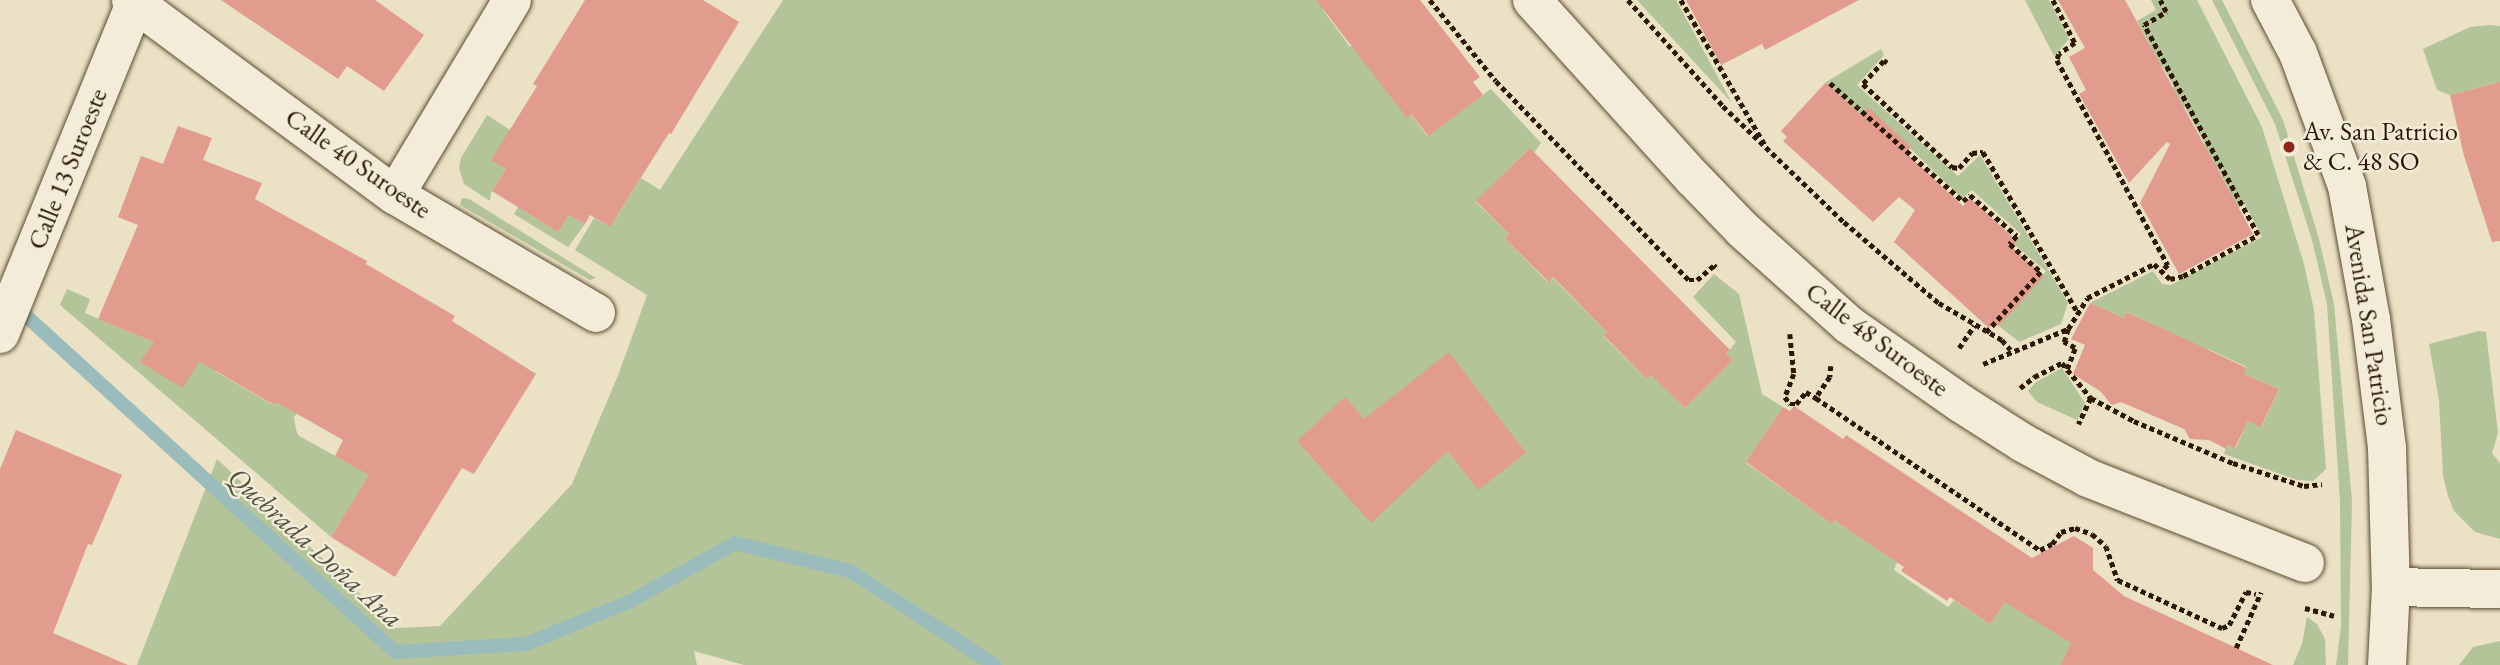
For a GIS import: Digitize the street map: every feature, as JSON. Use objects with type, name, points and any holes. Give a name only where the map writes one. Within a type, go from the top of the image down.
[{"type":"street","points":[[395,195],[512,0]]},
{"type":"street","name":"Calle 48 Suroeste","points":[[1532,0],[1742,229],[1849,325],[1962,404],[2088,478],[2290,557]]},
{"type":"street","name":"Avenida San Patricio","points":[[2270,0],[2298,53],[2347,186],[2371,318],[2387,448],[2391,587],[2387,665]]},
{"type":"street","name":"Calle 40 Suroeste","points":[[133,2],[395,195],[596,313]]},
{"type":"street","name":"Calle 13 Suroeste","points":[[0,334],[133,2]]},
{"type":"street","points":[[2391,587],[2500,589]]},
{"type":"path","points":[[1628,0],[1723,106],[1884,257],[1939,303],[1974,326],[2002,340],[2011,350]]},
{"type":"path","points":[[1681,0],[1769,151]]},
{"type":"path","points":[[2053,0],[2075,43],[2059,54],[2057,60],[2168,265],[2161,272]]},
{"type":"path","points":[[2067,370],[2075,348],[2064,342],[2068,329],[2087,298],[2154,264],[2170,279],[2183,276],[2258,235],[2144,25],[2166,12],[2160,0]]},
{"type":"path","points":[[1887,63],[1884,61],[1863,84],[1952,167],[1959,168],[1972,153],[1983,152],[2078,312]]},
{"type":"path","points":[[1830,83],[1963,201],[1970,195],[2017,236],[2010,244],[2041,272],[1986,333]]},
{"type":"path","points":[[1953,357],[1974,326]]},
{"type":"path","points":[[1975,368],[2011,350],[2068,329]]},
{"type":"path","points":[[1790,334],[1794,374],[1785,397],[1790,404],[1796,404],[1806,393],[1816,398]]},
{"type":"path","points":[[2017,393],[2034,377],[2062,363],[2091,398],[2134,421],[2209,454],[2296,484],[2313,487],[2322,484]]},
{"type":"path","points":[[2057,461],[2091,398]]},
{"type":"path","points":[[2236,648],[2264,586],[2290,557]]},
{"type":"green space","points":[[783,0],[1327,0],[1323,10],[1350,47],[1357,42],[1427,136],[1491,89],[1541,143],[1534,153],[1529,149],[1476,202],[1509,234],[1505,239],[1548,282],[1553,278],[1607,332],[1603,336],[1647,379],[1651,375],[1685,408],[1733,360],[1726,354],[1736,342],[1693,297],[1714,274],[1739,294],[1762,394],[1783,407],[1746,463],[1831,523],[1834,520],[1897,562],[1894,570],[1948,607],[1954,600],[1990,624],[2027,569],[2084,665],[744,665],[694,651],[697,665],[137,665],[217,459],[396,628],[440,626],[572,484],[619,373],[647,295],[575,250],[594,218],[610,227],[641,178],[660,190]]},
{"type":"green space","points":[[1637,0],[1676,0],[1732,103]]},
{"type":"green space","points":[[2025,0],[2049,0],[2069,39],[2054,56]]},
{"type":"green space","points":[[2151,0],[2197,0],[2262,127],[2304,264],[2314,310],[2326,469],[2313,481],[2297,480],[2224,454],[2227,445],[2236,448],[2248,421],[2262,426],[2279,389],[2244,374],[2247,367],[2208,349],[2204,356],[2167,331],[2127,312],[2124,318],[2090,303],[2153,271],[2162,284],[2171,285],[2262,237],[2245,204],[2233,211],[2222,192],[2228,188],[2218,169],[2214,171],[2201,148],[2205,144],[2185,107],[2179,110],[2168,89],[2174,86],[2162,66],[2155,69],[2144,49],[2150,45],[2137,21],[2156,10]]},
{"type":"green space","points":[[2212,0],[2222,0],[2283,120],[2319,239],[2334,304],[2352,501],[2348,665],[2336,665],[2341,626],[2340,501],[2327,304],[2312,240],[2275,124]]},
{"type":"green space","points":[[2500,26],[2500,82],[2450,95],[2437,90],[2423,49],[2470,27]]},
{"type":"green space","points":[[1881,49],[1884,55],[1857,85],[1958,176],[1980,155],[2068,303],[2061,324],[2019,342],[1999,326],[2046,271],[2014,244],[2021,234],[1972,190],[1962,198],[1868,108],[1861,115],[1826,82]]},
{"type":"green space","points":[[487,115],[510,130],[492,160],[506,169],[491,193],[490,201],[464,184],[459,168],[461,158]]},
{"type":"green space","points":[[462,198],[469,199],[596,278],[590,280],[460,205]]},
{"type":"green space","points":[[518,207],[558,232],[569,215],[585,224],[568,247],[514,214]]},
{"type":"green space","points":[[67,289],[90,299],[85,313],[154,342],[212,340],[215,371],[273,405],[307,350],[330,372],[294,417],[299,436],[370,475],[331,537],[60,305]]},
{"type":"green space","points":[[2479,331],[2486,332],[2498,433],[2492,453],[2500,463],[2500,539],[2475,532],[2454,511],[2448,496],[2443,476],[2439,400],[2429,344]]},
{"type":"green space","points":[[2062,368],[2085,403],[2077,420],[2037,402],[2028,391],[2036,382]]},
{"type":"green space","points":[[2307,617],[2317,624],[2325,639],[2326,665],[2293,665],[2302,644]]},
{"type":"green space","points":[[2500,641],[2500,665],[2459,665],[2473,647]]},
{"type":"building","points":[[221,0],[375,0],[424,35],[384,91],[347,66],[338,79]]},
{"type":"building","points":[[585,0],[703,0],[739,22],[610,227],[590,215],[585,224],[569,215],[558,232],[492,191],[506,169],[491,160],[537,86],[533,84]]},
{"type":"building","points":[[1316,0],[1420,0],[1480,77],[1473,82],[1483,95],[1428,136],[1411,114],[1407,118]]},
{"type":"building","points":[[1686,0],[1859,0],[1765,50],[1762,44],[1721,65]]},
{"type":"building","points":[[2058,0],[2125,0],[2253,234],[2179,274],[2140,203],[2170,144],[2167,142],[2129,183],[2079,94],[2086,90],[2069,57],[2085,48]]},
{"type":"building","points":[[1826,82],[1861,115],[1868,107],[1911,147],[1906,153],[1963,206],[1970,198],[2017,241],[2012,247],[2044,276],[1999,326],[1994,322],[1989,328],[1894,242],[1915,210],[1899,197],[1873,222],[1783,141],[1787,137],[1781,131]]},
{"type":"building","points":[[2500,82],[2500,241],[2492,242],[2464,156],[2450,95]]},
{"type":"building","points":[[178,126],[212,138],[203,160],[262,183],[255,199],[367,261],[366,264],[455,316],[452,321],[536,374],[474,474],[462,468],[395,577],[331,537],[369,475],[335,456],[343,440],[276,402],[274,405],[199,361],[183,388],[140,362],[154,342],[98,319],[138,225],[118,217],[141,156],[163,164]]},
{"type":"building","points":[[1530,148],[1730,350],[1726,354],[1733,360],[1685,408],[1651,375],[1647,379],[1603,335],[1607,332],[1553,277],[1549,282],[1505,239],[1509,234],[1476,201]]},
{"type":"building","points":[[2090,303],[2124,318],[2126,312],[2166,330],[2247,368],[2244,374],[2279,389],[2261,427],[2248,421],[2235,448],[2227,445],[2226,449],[2209,440],[2190,439],[2184,429],[2121,402],[2112,405],[2100,391],[2073,374],[2085,345],[2071,339]]},
{"type":"building","points":[[1449,352],[1526,453],[1478,490],[1448,451],[1371,523],[1297,441],[1345,397],[1364,419]]},
{"type":"building","points":[[1794,406],[1843,439],[1846,435],[2032,558],[2074,536],[2093,548],[2093,570],[2124,596],[2273,665],[2061,665],[2071,643],[2005,602],[1990,624],[1950,597],[1947,601],[1901,571],[1904,567],[1834,520],[1832,524],[1746,462],[1783,407],[1790,411]]},
{"type":"building","points":[[16,430],[122,475],[92,545],[88,544],[53,633],[128,665],[0,665],[0,469]]},
{"type":"waterway","name":"Quebrada Doña Ana","points":[[13,304],[395,652],[526,644],[631,601],[735,543],[850,571],[994,665]]},
{"type":"place","name":"Av. San Patricio & C. 48 SO","points":[[2289,147]]}]
